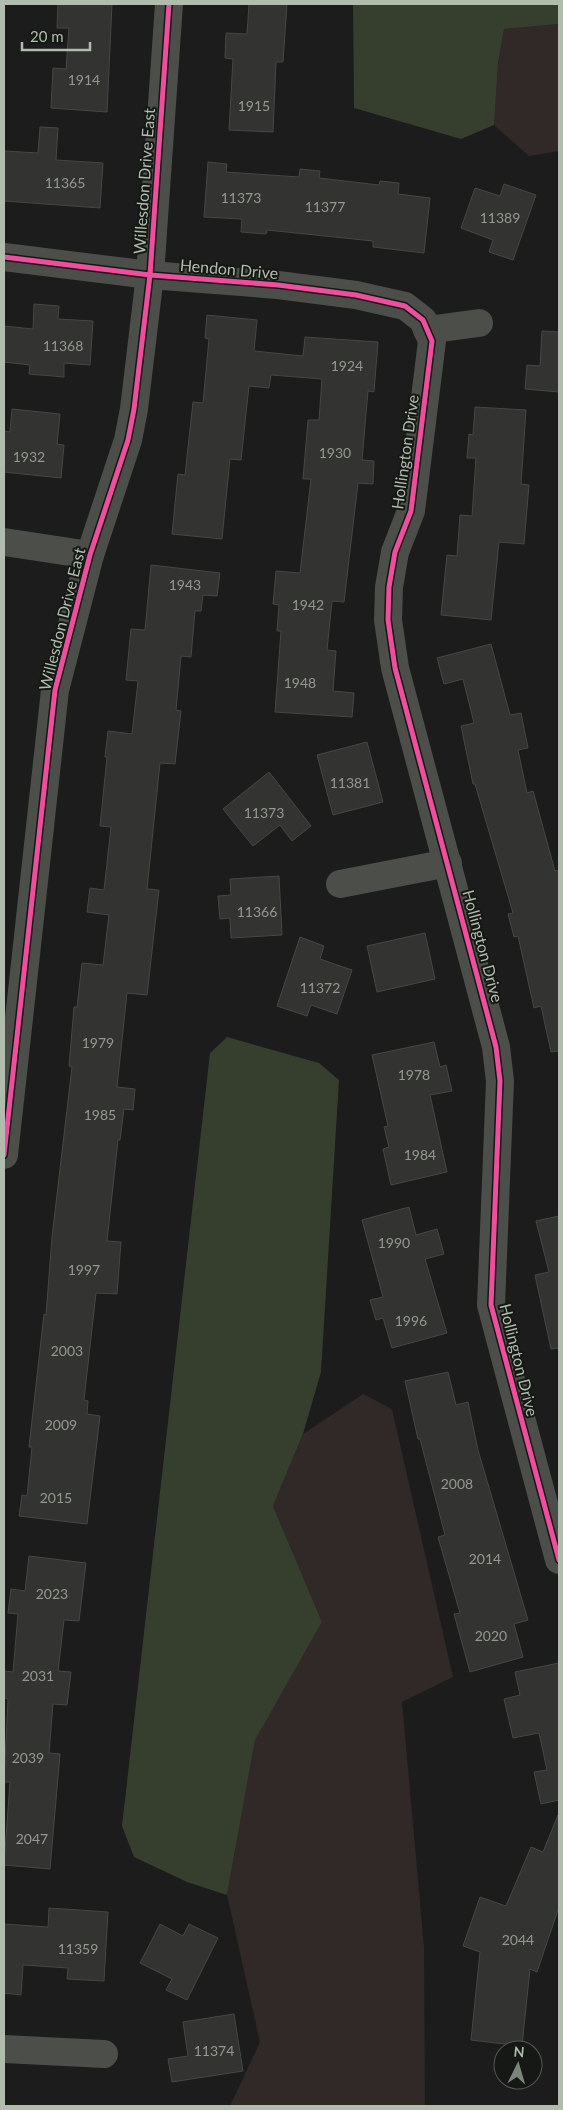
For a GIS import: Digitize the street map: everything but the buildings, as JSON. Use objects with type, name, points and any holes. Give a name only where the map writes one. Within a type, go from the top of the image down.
[{"type":"street","name":"Willesdon Drive East","points":[[4,1155],[55,690],[90,555],[128,440],[138,380],[150,275],[169,4]]},
{"type":"street","name":"Hendon Drive","points":[[4,257],[150,275],[356,295],[404,306],[423,320],[429,336]]},
{"type":"street","points":[[429,336],[479,323]]},
{"type":"street","name":"Hollington Drive","points":[[429,336],[411,511],[395,552],[389,587],[388,620],[395,668],[496,1047],[500,1081],[491,1305],[559,1560]]},
{"type":"street","points":[[4,542],[90,555]]},
{"type":"street","points":[[340,884],[448,863]]},
{"type":"street","points":[[4,2049],[104,2054]]},
{"type":"shaded area","points":[[353,4],[559,4],[559,24],[504,29],[498,64],[494,125],[461,139],[354,108]]},
{"type":"shaded area","points":[[559,24],[559,151],[529,156],[494,125],[498,64],[504,29]]},
{"type":"shaded area","points":[[227,1037],[319,1063],[339,1080],[321,1372],[303,1434],[273,1506],[322,1622],[255,1740],[227,1895],[187,1882],[134,1857],[122,1826],[210,1053]]},
{"type":"shaded area","points":[[363,1394],[392,1409],[453,1677],[402,1702],[424,1947],[425,2106],[230,2106],[260,2042],[227,1895],[255,1739],[322,1622],[273,1506],[303,1434]]},
{"type":"cycle path","points":[[4,1155],[55,690],[90,555],[128,440],[134,409],[150,275],[169,4]]},
{"type":"cycle path","points":[[4,257],[150,275],[278,285],[356,295],[405,306],[423,320],[432,341],[411,511],[395,552],[389,587],[388,620],[395,668],[496,1047],[500,1081],[491,1305],[559,1560]]}]
